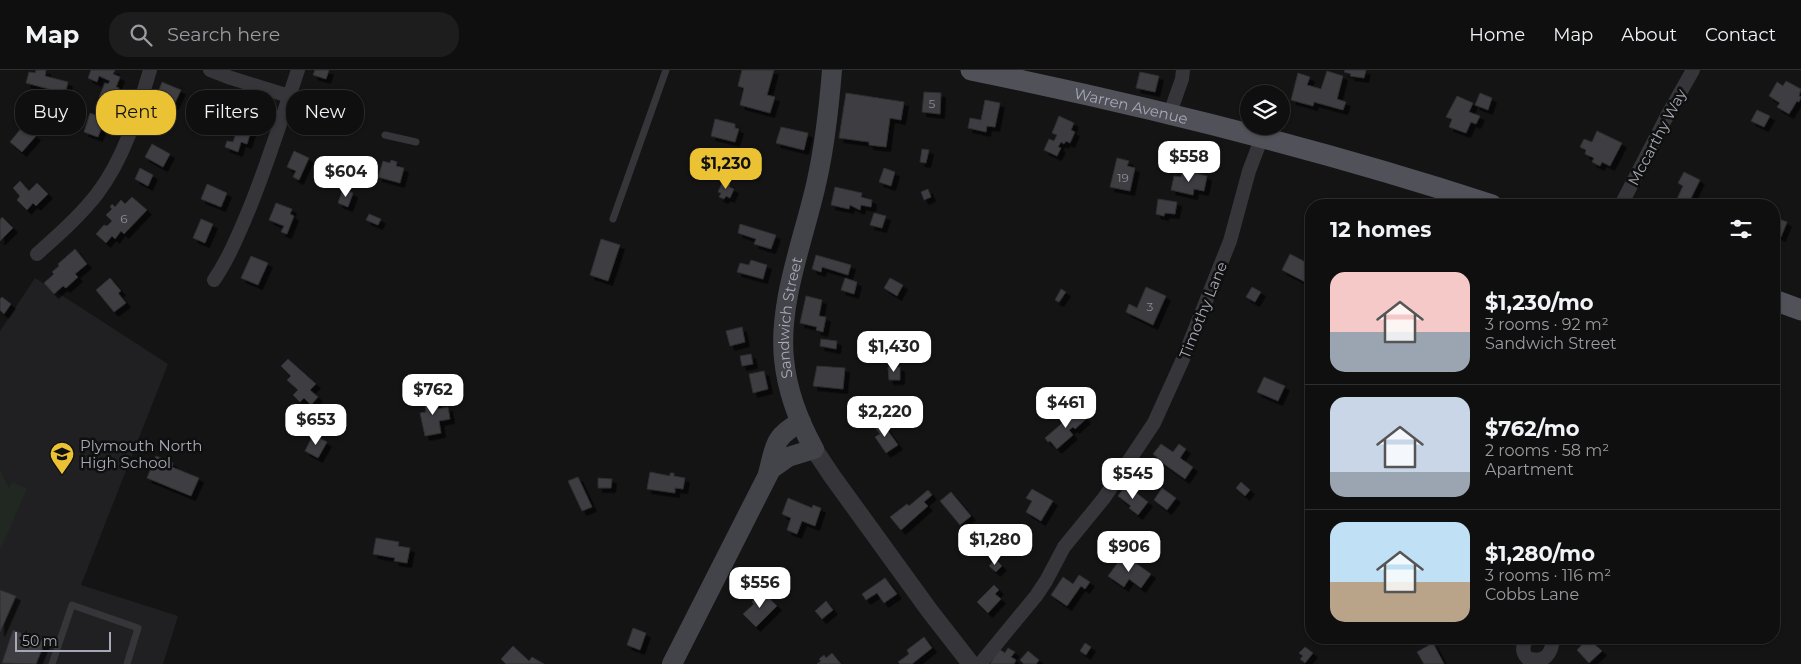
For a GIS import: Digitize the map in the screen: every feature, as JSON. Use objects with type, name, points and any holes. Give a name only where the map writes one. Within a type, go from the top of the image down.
[{"type":"main road","name":"Sandwich Street","points":[[814,449],[801,422],[786,372],[783,351],[784,329],[792,281],[822,156],[832,70]]},
{"type":"main road","name":"Warren Avenue","points":[[971,70],[1016,74],[1170,113],[1394,174],[1473,199]]},
{"type":"main road","points":[[1780,302],[1801,310]]},
{"type":"main road","points":[[768,476],[775,445],[781,434],[801,422]]},
{"type":"main road","points":[[672,664],[771,468],[783,460],[814,449]]},
{"type":"street","points":[[37,254],[85,208],[109,176],[128,138],[150,70]]},
{"type":"street","points":[[210,70],[286,95]]},
{"type":"street","points":[[291,90],[298,70]]},
{"type":"street","points":[[1170,113],[1183,70]]},
{"type":"street","name":"Mccarthy Way","points":[[1624,199],[1693,70]]},
{"type":"street","points":[[214,280],[222,268],[253,200],[269,161],[286,106]]},
{"type":"street","name":"Timothy Lane","points":[[980,664],[1036,596],[1064,547],[1122,473],[1154,423],[1230,241],[1249,171],[1262,137]]},
{"type":"street","name":"Sandwich Street","points":[[814,449],[928,610],[971,664]]},
{"type":"street","points":[[1524,644],[1523,653],[1529,660],[1536,662],[1546,659],[1550,654],[1551,644]]},
{"type":"lane","points":[[613,219],[666,70]]},
{"type":"lane","points":[[385,135],[416,142]]},
{"type":"lane","points":[[52,664],[72,605],[138,628],[126,664]]},
{"type":"shaded area","name":"Plymouth North High School","points":[[35,278],[168,364],[81,585],[178,616],[163,664],[0,664],[0,331]]},
{"type":"shaded area","points":[[0,470],[9,489],[12,482],[27,489],[0,550]]},
{"type":"building","points":[[36,70],[46,70],[45,76],[68,82],[66,90],[49,90],[26,83],[29,72],[35,73]]},
{"type":"building","points":[[91,70],[115,70],[113,74],[120,77],[116,87],[119,88],[118,90],[102,90],[105,83],[108,84],[110,81],[99,76],[97,82],[88,78]]},
{"type":"building","points":[[315,70],[329,70],[326,79],[313,75]]},
{"type":"building","points":[[742,70],[774,70],[767,95],[775,97],[770,113],[740,105],[744,88],[738,86]]},
{"type":"building","points":[[1345,70],[1366,70],[1364,78],[1350,76],[1351,74],[1344,72]]},
{"type":"building","points":[[1327,71],[1343,76],[1337,99],[1346,102],[1343,110],[1314,102],[1313,106],[1291,100],[1298,73],[1310,77],[1307,85],[1321,89]]},
{"type":"building","points":[[1140,72],[1159,76],[1155,92],[1136,88]]},
{"type":"building","points":[[1786,81],[1801,89],[1799,102],[1797,101],[1789,114],[1777,107],[1780,103],[1769,96],[1777,82],[1783,86]]},
{"type":"building","points":[[162,82],[181,90],[176,101],[176,90],[159,90]]},
{"type":"building","points":[[924,92],[941,93],[940,114],[922,112]]},
{"type":"building","points":[[846,93],[904,102],[901,120],[890,118],[886,147],[869,145],[869,142],[839,138]]},
{"type":"building","points":[[1480,93],[1492,98],[1488,110],[1475,105]]},
{"type":"building","points":[[1457,96],[1473,103],[1469,112],[1480,116],[1476,124],[1471,122],[1466,133],[1449,127],[1452,119],[1446,117]]},
{"type":"building","points":[[985,100],[1000,103],[995,127],[987,126],[986,132],[968,128],[970,118],[981,120]]},
{"type":"building","points":[[1757,110],[1770,116],[1764,127],[1751,121]]},
{"type":"building","points":[[90,113],[96,115],[96,135],[99,135],[98,137],[86,133]]},
{"type":"building","points":[[1059,116],[1074,123],[1071,130],[1075,132],[1070,143],[1066,141],[1064,144],[1061,142],[1058,147],[1061,148],[1057,156],[1044,150],[1049,139],[1054,141],[1057,135],[1052,133]]},
{"type":"building","points":[[715,119],[735,124],[735,128],[739,129],[735,142],[711,136]]},
{"type":"building","points":[[781,127],[808,133],[804,150],[776,143]]},
{"type":"building","points":[[1597,131],[1622,143],[1610,166],[1602,162],[1600,166],[1592,162],[1594,158],[1585,154],[1586,150],[1580,147],[1584,139],[1592,142]]},
{"type":"building","points":[[16,135],[36,136],[22,152],[10,142]]},
{"type":"building","points":[[235,135],[250,135],[247,144],[241,142],[238,152],[225,147],[227,141],[233,142]]},
{"type":"building","points":[[152,144],[170,154],[163,167],[145,157]]},
{"type":"building","points":[[922,149],[929,150],[926,163],[920,162]]},
{"type":"building","points":[[294,151],[309,158],[299,180],[293,177],[296,171],[287,167]]},
{"type":"building","points":[[1117,158],[1129,161],[1127,166],[1135,168],[1130,191],[1110,187]]},
{"type":"building","points":[[391,160],[397,162],[396,166],[404,168],[400,183],[378,177],[383,161],[390,163]]},
{"type":"building","points":[[140,168],[153,175],[148,186],[135,179]]},
{"type":"building","points":[[884,168],[895,172],[891,186],[879,182]]},
{"type":"building","points":[[1183,170],[1207,176],[1204,191],[1194,189],[1193,195],[1171,190],[1174,176],[1181,177]]},
{"type":"building","points":[[1684,172],[1700,180],[1690,199],[1677,199],[1683,186],[1678,183]]},
{"type":"building","points":[[20,181],[29,191],[37,183],[48,194],[36,206],[33,203],[27,210],[17,200],[20,196],[13,188]]},
{"type":"building","points":[[723,181],[730,184],[729,187],[734,189],[730,198],[726,196],[724,199],[719,197],[721,193],[718,192]]},
{"type":"building","points":[[207,184],[227,193],[221,207],[201,199]]},
{"type":"building","points":[[835,187],[862,193],[861,197],[872,200],[871,207],[861,205],[860,210],[850,205],[849,209],[831,205]]},
{"type":"building","points":[[343,189],[353,193],[348,207],[338,203]]},
{"type":"building","points":[[928,189],[931,197],[924,200],[921,192]]},
{"type":"building","points":[[132,197],[147,210],[124,234],[121,231],[115,239],[112,236],[106,243],[96,234],[104,225],[107,226],[112,221],[106,215],[112,209],[110,207],[112,204],[115,207],[121,200],[125,204]]},
{"type":"building","points":[[1158,199],[1177,202],[1175,214],[1165,213],[1164,216],[1156,214]]},
{"type":"building","points":[[276,203],[292,209],[290,214],[294,216],[287,234],[281,232],[284,226],[269,220]]},
{"type":"building","points":[[874,213],[886,216],[882,228],[870,225]]},
{"type":"building","points":[[369,214],[381,219],[378,225],[366,220]]},
{"type":"building","points":[[2,217],[13,228],[0,241],[0,220]]},
{"type":"building","points":[[201,219],[213,224],[205,243],[193,238]]},
{"type":"building","points":[[1780,219],[1787,222],[1780,237]]},
{"type":"building","points":[[740,224],[776,235],[771,249],[754,244],[756,239],[738,233]]},
{"type":"building","points":[[601,239],[620,245],[608,281],[590,275]]},
{"type":"building","points":[[75,249],[87,264],[75,274],[78,277],[66,288],[63,286],[54,294],[44,283],[54,274],[52,272],[59,266],[58,264]]},
{"type":"building","points":[[1290,254],[1305,262],[1305,282],[1282,270]]},
{"type":"building","points":[[816,255],[851,265],[848,275],[822,267],[821,272],[812,269]]},
{"type":"building","points":[[251,256],[268,263],[258,285],[241,278]]},
{"type":"building","points":[[751,260],[767,265],[763,279],[737,272],[740,263],[749,265]]},
{"type":"building","points":[[110,278],[121,291],[118,293],[126,303],[114,312],[96,290]]},
{"type":"building","points":[[845,278],[857,282],[854,294],[841,290]]},
{"type":"building","points":[[890,278],[903,285],[897,296],[884,288]]},
{"type":"building","points":[[1146,287],[1166,296],[1153,325],[1126,312],[1129,304],[1137,308]]},
{"type":"building","points":[[1252,287],[1261,292],[1255,302],[1246,297]]},
{"type":"building","points":[[1061,289],[1066,292],[1059,302],[1055,300]]},
{"type":"building","points":[[806,296],[822,300],[819,316],[826,317],[823,332],[816,330],[817,327],[800,323]]},
{"type":"building","points":[[2,297],[11,304],[4,314],[0,310],[0,299]]},
{"type":"building","points":[[742,327],[745,342],[730,346],[726,331]]},
{"type":"building","points":[[821,339],[837,341],[836,349],[820,346]]},
{"type":"building","points":[[751,354],[753,364],[742,366],[740,356]]},
{"type":"building","points":[[288,359],[316,384],[310,390],[318,397],[311,405],[304,398],[300,402],[293,395],[298,390],[287,380],[291,376],[281,366]]},
{"type":"building","points":[[817,366],[845,368],[843,389],[813,386]]},
{"type":"building","points":[[888,367],[900,367],[900,380],[889,380]]},
{"type":"building","points":[[764,371],[768,389],[753,393],[749,374]]},
{"type":"building","points":[[1264,377],[1285,386],[1278,401],[1257,392]]},
{"type":"building","points":[[436,395],[438,409],[448,407],[450,419],[439,421],[441,433],[425,436],[420,413],[426,412],[424,398]]},
{"type":"building","points":[[1076,407],[1086,419],[1075,429],[1073,427],[1069,430],[1073,435],[1057,449],[1045,438],[1067,419],[1065,417]]},
{"type":"building","points":[[881,421],[898,445],[886,453],[875,437],[880,434],[874,426]]},
{"type":"building","points":[[313,435],[327,442],[318,458],[305,451]]},
{"type":"building","points":[[1161,444],[1173,452],[1179,444],[1186,449],[1180,458],[1193,467],[1185,479],[1153,454]]},
{"type":"building","points":[[156,456],[173,463],[172,467],[199,478],[191,496],[147,478]]},
{"type":"building","points":[[650,472],[670,476],[670,473],[674,473],[674,476],[685,478],[683,489],[675,488],[675,493],[647,489]]},
{"type":"building","points":[[578,477],[592,507],[582,511],[568,481]]},
{"type":"building","points":[[598,478],[612,479],[611,488],[598,488]]},
{"type":"building","points":[[1241,482],[1250,490],[1245,496],[1236,488]]},
{"type":"building","points":[[1126,485],[1148,502],[1138,515],[1129,508],[1131,506],[1118,496]]},
{"type":"building","points":[[1162,488],[1176,498],[1167,510],[1154,500]]},
{"type":"building","points":[[1032,489],[1053,501],[1041,521],[1026,512],[1032,501],[1026,498]]},
{"type":"building","points":[[928,490],[932,495],[924,502],[928,506],[901,530],[890,517],[907,504],[909,506]]},
{"type":"building","points":[[951,492],[971,516],[960,525],[940,501]]},
{"type":"building","points":[[788,498],[812,508],[813,505],[821,508],[815,526],[802,521],[797,534],[787,530],[791,518],[782,514]]},
{"type":"building","points":[[376,538],[399,542],[398,546],[410,548],[407,563],[394,561],[395,558],[373,554]]},
{"type":"building","points":[[1127,557],[1151,574],[1141,588],[1129,579],[1124,587],[1108,576],[1119,561],[1123,564]]},
{"type":"building","points":[[995,559],[1002,566],[996,572],[989,566]]},
{"type":"building","points":[[1079,575],[1090,582],[1085,589],[1081,586],[1067,606],[1051,595],[1063,577],[1073,584]]},
{"type":"building","points":[[885,578],[897,594],[884,603],[877,593],[866,600],[862,594]]},
{"type":"building","points":[[994,585],[999,590],[995,594],[1001,599],[988,613],[977,602]]},
{"type":"building","points":[[0,590],[16,596],[0,632]]},
{"type":"building","points":[[762,591],[777,606],[756,627],[743,614],[754,604],[752,602]]},
{"type":"building","points":[[826,601],[833,610],[822,619],[815,611]]},
{"type":"building","points":[[633,628],[646,633],[640,650],[627,645]]},
{"type":"building","points":[[13,630],[45,642],[36,664],[2,663]]},
{"type":"building","points":[[924,637],[932,648],[912,664],[900,664],[898,662],[909,654],[907,650]]},
{"type":"building","points":[[1085,643],[1091,647],[1086,655],[1080,651]]},
{"type":"building","points":[[1434,644],[1444,664],[1424,664],[1417,652]]},
{"type":"building","points":[[1582,644],[1594,644],[1602,651],[1589,663],[1577,650]]},
{"type":"building","points":[[513,646],[529,661],[532,657],[544,664],[506,664],[501,659]]},
{"type":"building","points":[[1305,647],[1313,653],[1305,663],[1300,659],[1303,656],[1299,653]]},
{"type":"building","points":[[1008,648],[1015,652],[1011,657],[1016,660],[1014,664],[990,664],[999,649],[1005,653]]},
{"type":"building","points":[[1028,651],[1039,660],[1036,664],[1024,664],[1020,660]]},
{"type":"building","points":[[832,653],[841,664],[817,664],[824,655],[826,658]]},
{"type":"place","name":"Plymouth North High School","points":[[62,475]]}]
